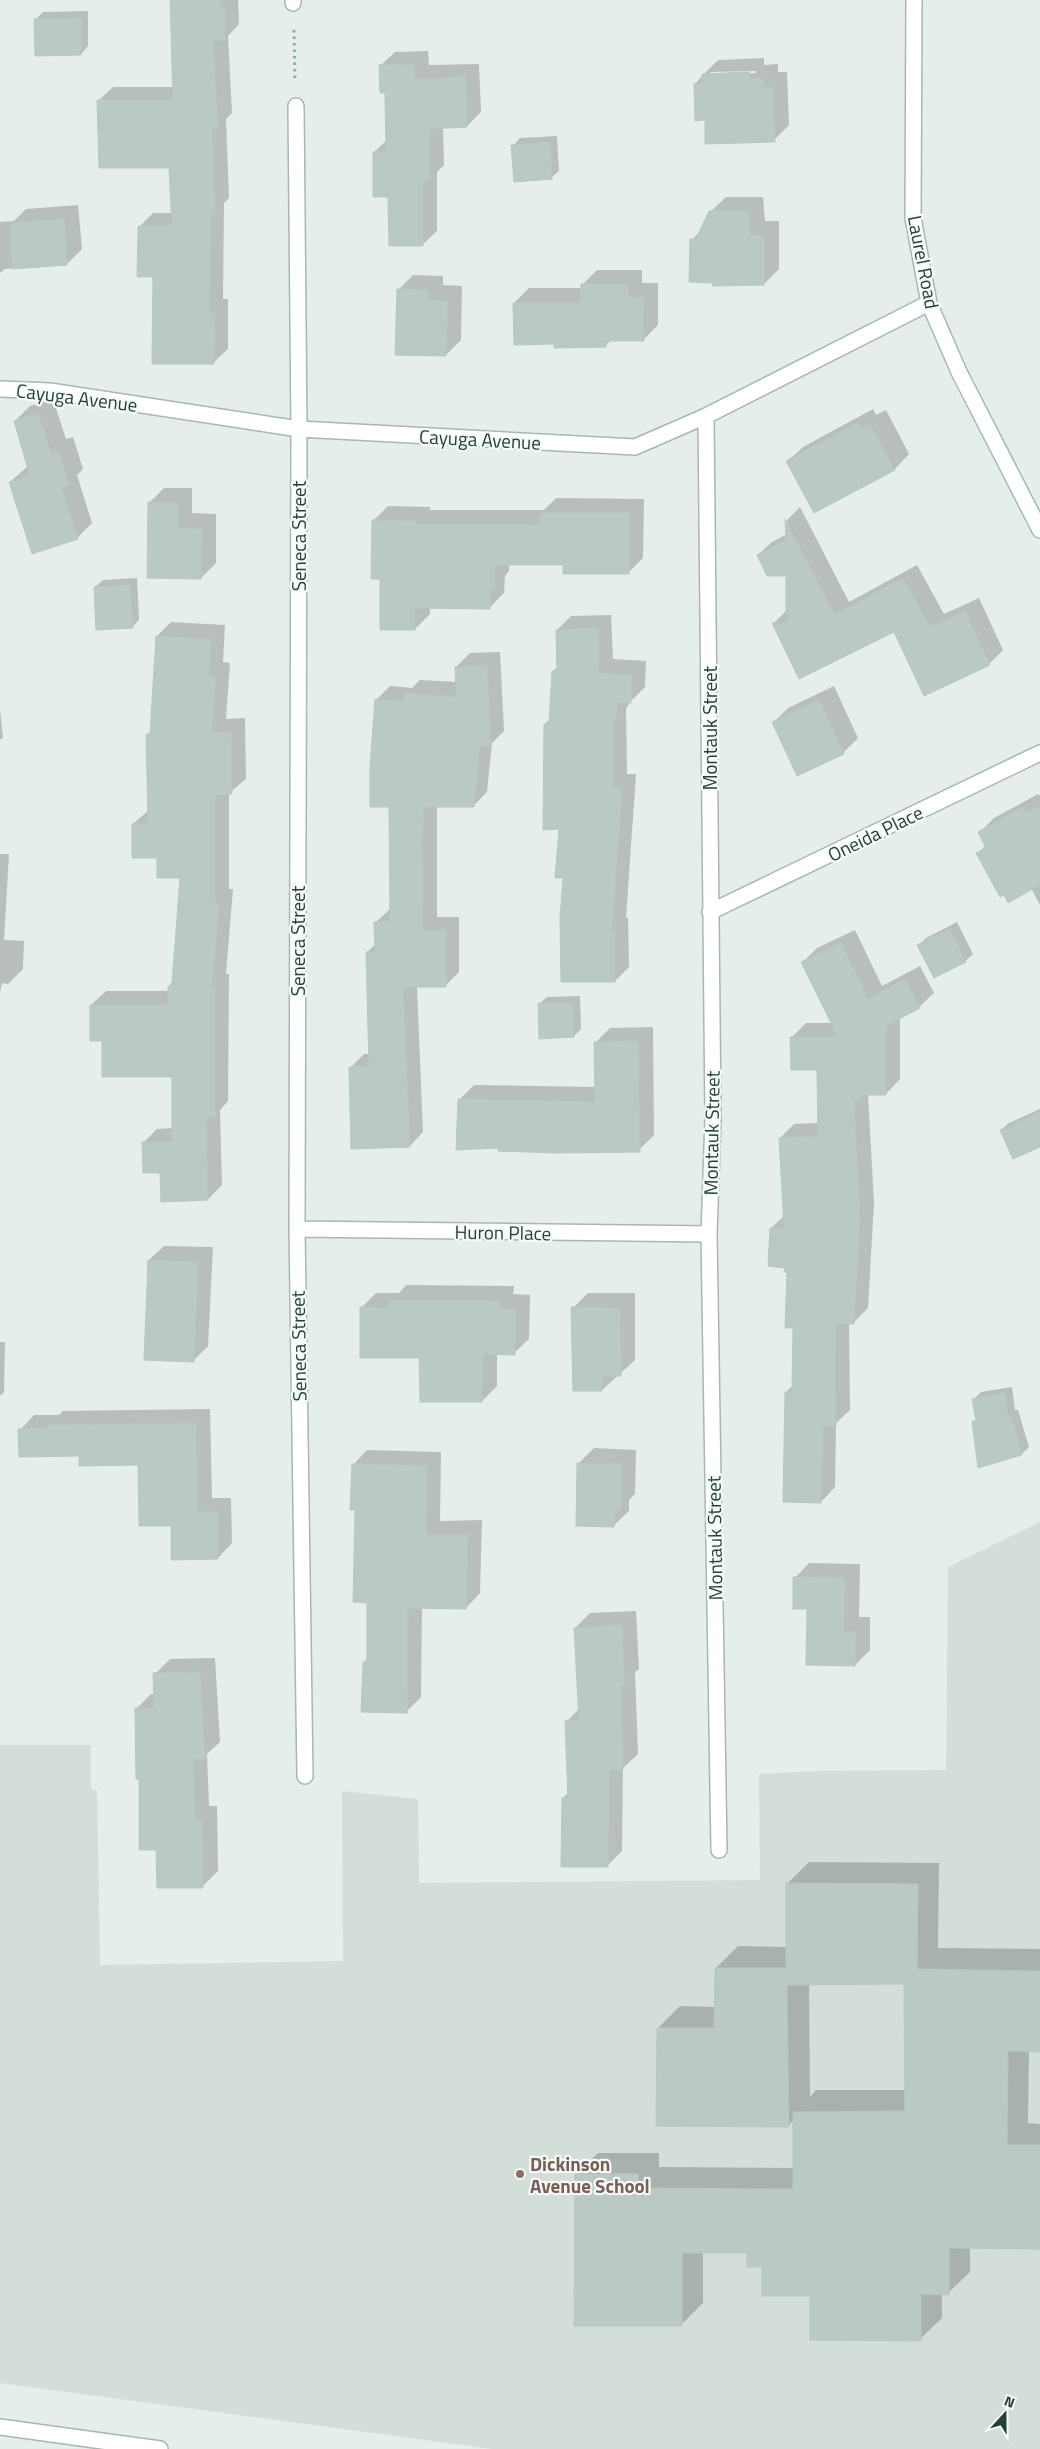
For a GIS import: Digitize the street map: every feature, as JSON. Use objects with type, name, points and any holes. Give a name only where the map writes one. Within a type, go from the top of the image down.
[{"type":"street","name":"Laurel Road","points":[[914,0],[913,218],[929,303],[959,372],[1040,530]]},
{"type":"street","name":"Seneca Street","points":[[296,106],[299,429],[297,1229],[305,1776]]},
{"type":"street","name":"Cayuga Avenue","points":[[0,389],[50,390],[299,429],[635,447],[706,416],[929,303]]},
{"type":"street","name":"Montauk Street","points":[[706,416],[713,1118],[709,1234],[719,1850]]},
{"type":"street","name":"Oneida Place","points":[[710,912],[1040,753]]},
{"type":"street","name":"Huron Place","points":[[297,1229],[709,1234]]},
{"type":"street","points":[[0,2426],[160,2449]]},
{"type":"path","points":[[293,2],[296,106]]},
{"type":"shaded area","name":"Dickinson Avenue School","points":[[1040,1522],[1040,2449],[492,2449],[0,2383],[0,1745],[91,1745],[91,1789],[97,1790],[100,1965],[343,1961],[342,1791],[418,1799],[419,1883],[760,1880],[759,1774],[817,1771],[946,1770],[948,1567]]},
{"type":"building","points":[[170,0],[220,0],[220,7],[225,7],[225,40],[213,40],[218,128],[212,128],[215,214],[211,214],[209,313],[215,313],[214,364],[152,364],[153,277],[137,277],[138,226],[172,226],[169,168],[99,168],[97,100],[173,101]]},
{"type":"building","points":[[81,18],[81,55],[35,56],[34,19]]},
{"type":"building","points":[[414,64],[415,79],[466,77],[467,127],[430,129],[430,180],[423,180],[423,246],[389,246],[388,197],[373,197],[373,152],[386,152],[385,93],[380,93],[379,65]]},
{"type":"building","points":[[749,72],[750,79],[763,78],[764,87],[773,87],[775,142],[705,144],[705,120],[695,121],[694,84],[702,83],[702,74]]},
{"type":"building","points":[[550,142],[552,179],[514,182],[511,145]]},
{"type":"building","points":[[709,211],[749,211],[750,235],[764,236],[764,285],[713,286],[712,283],[689,282],[690,239],[696,239]]},
{"type":"building","points":[[64,219],[67,265],[12,269],[10,223]]},
{"type":"building","points":[[581,284],[628,284],[628,298],[643,298],[644,341],[606,341],[606,347],[554,348],[554,344],[514,345],[513,303],[581,302]]},
{"type":"building","points":[[397,289],[429,290],[428,300],[448,301],[446,356],[395,355]]},
{"type":"building","points":[[38,413],[51,453],[58,451],[69,485],[61,487],[78,539],[32,554],[9,482],[30,476],[14,421]]},
{"type":"building","points":[[857,423],[861,429],[870,424],[895,470],[814,513],[786,461]]},
{"type":"building","points":[[148,502],[178,503],[178,528],[202,529],[201,579],[147,578]]},
{"type":"building","points":[[540,513],[629,513],[629,574],[563,574],[563,565],[495,565],[495,588],[490,588],[490,609],[415,608],[415,630],[380,630],[380,579],[371,579],[372,520],[416,521],[416,524],[540,525]]},
{"type":"building","points":[[785,519],[835,615],[903,578],[930,627],[965,611],[990,665],[924,696],[894,632],[799,679],[772,623],[787,623],[789,617],[786,613],[786,576],[767,576],[757,555],[786,540]]},
{"type":"building","points":[[130,585],[133,628],[96,630],[94,587]]},
{"type":"building","points":[[598,628],[599,673],[632,675],[631,703],[617,702],[616,721],[613,721],[613,788],[622,788],[612,931],[615,931],[615,982],[561,982],[560,918],[563,878],[555,878],[559,829],[543,830],[544,724],[549,724],[552,671],[557,671],[556,630]]},
{"type":"building","points":[[156,636],[211,639],[209,676],[216,677],[212,732],[231,732],[232,794],[215,795],[215,903],[219,903],[212,988],[215,988],[215,1117],[206,1117],[208,1200],[161,1202],[160,1173],[143,1173],[142,1142],[172,1142],[172,1077],[102,1077],[102,1041],[90,1041],[90,1005],[168,1005],[168,987],[172,983],[180,878],[157,878],[157,858],[132,858],[132,824],[148,823],[146,734],[150,734]]},
{"type":"building","points":[[487,665],[491,746],[480,746],[474,807],[424,807],[422,841],[423,931],[446,930],[446,987],[403,987],[410,1147],[351,1149],[349,1067],[369,1067],[366,952],[375,952],[374,922],[390,922],[389,807],[370,807],[370,766],[375,699],[405,702],[405,693],[456,697],[455,667]]},
{"type":"building","points":[[819,700],[844,754],[797,776],[772,722]]},
{"type":"building","points":[[1040,806],[1040,885],[1008,903],[1004,895],[1000,897],[976,853],[986,848],[978,832],[1023,807],[1026,813]]},
{"type":"building","points":[[950,929],[966,962],[934,978],[917,945]]},
{"type":"building","points":[[841,943],[868,999],[905,979],[920,1008],[886,1026],[886,1095],[862,1095],[861,1100],[854,1100],[860,1218],[854,1324],[835,1323],[836,1426],[823,1426],[821,1503],[783,1502],[785,1392],[792,1392],[793,1328],[785,1328],[787,1272],[784,1272],[785,1268],[768,1266],[770,1228],[784,1229],[779,1138],[818,1136],[817,1070],[791,1070],[790,1037],[838,1037],[801,962]]},
{"type":"building","points":[[538,1003],[573,1003],[574,1037],[539,1039]]},
{"type":"building","points":[[638,1041],[640,1152],[556,1153],[498,1151],[498,1148],[456,1150],[458,1099],[595,1102],[594,1042]]},
{"type":"building","points":[[1040,1112],[1040,1147],[1013,1159],[1000,1130]]},
{"type":"building","points":[[148,1260],[198,1262],[194,1362],[144,1360]]},
{"type":"building","points":[[390,1300],[499,1301],[499,1309],[515,1309],[515,1355],[483,1354],[482,1402],[420,1402],[419,1358],[360,1358],[360,1307],[390,1308]]},
{"type":"building","points":[[571,1307],[620,1308],[621,1376],[602,1376],[602,1391],[573,1391]]},
{"type":"building","points":[[1005,1393],[1008,1417],[1011,1416],[1022,1455],[978,1468],[972,1421],[976,1421],[972,1399]]},
{"type":"building","points":[[196,1423],[198,1512],[218,1511],[218,1559],[171,1560],[171,1526],[139,1526],[138,1465],[79,1466],[79,1456],[19,1457],[18,1429],[47,1428],[48,1425]]},
{"type":"building","points":[[577,1463],[622,1464],[621,1510],[615,1510],[614,1527],[576,1526]]},
{"type":"building","points":[[352,1464],[427,1466],[426,1535],[468,1534],[466,1609],[408,1608],[407,1713],[361,1712],[363,1662],[367,1662],[367,1603],[353,1602],[355,1510],[350,1510]]},
{"type":"building","points":[[793,1577],[845,1578],[844,1632],[856,1632],[855,1666],[806,1665],[807,1609],[793,1609]]},
{"type":"building","points":[[622,1625],[625,1685],[621,1685],[623,1770],[609,1770],[608,1867],[561,1867],[562,1798],[568,1798],[565,1721],[579,1720],[574,1628]]},
{"type":"building","points":[[200,1672],[205,1759],[193,1759],[195,1821],[202,1821],[203,1888],[157,1888],[156,1850],[139,1850],[139,1779],[136,1779],[135,1708],[154,1708],[153,1673]]},
{"type":"building","points":[[786,1883],[918,1884],[917,1969],[1040,1971],[1040,2052],[1008,2051],[1007,2145],[1040,2145],[1040,2249],[949,2248],[949,2295],[921,2294],[921,2341],[810,2340],[810,2296],[762,2296],[762,2267],[747,2267],[747,2253],[682,2253],[682,2326],[574,2326],[575,2174],[638,2174],[638,2188],[793,2189],[793,2112],[905,2111],[904,1984],[787,1985],[789,2127],[656,2126],[657,2028],[714,2028],[715,1968],[786,1968]]},
{"type":"place","name":"Dickinson Avenue School","points":[[520,2174]]}]
